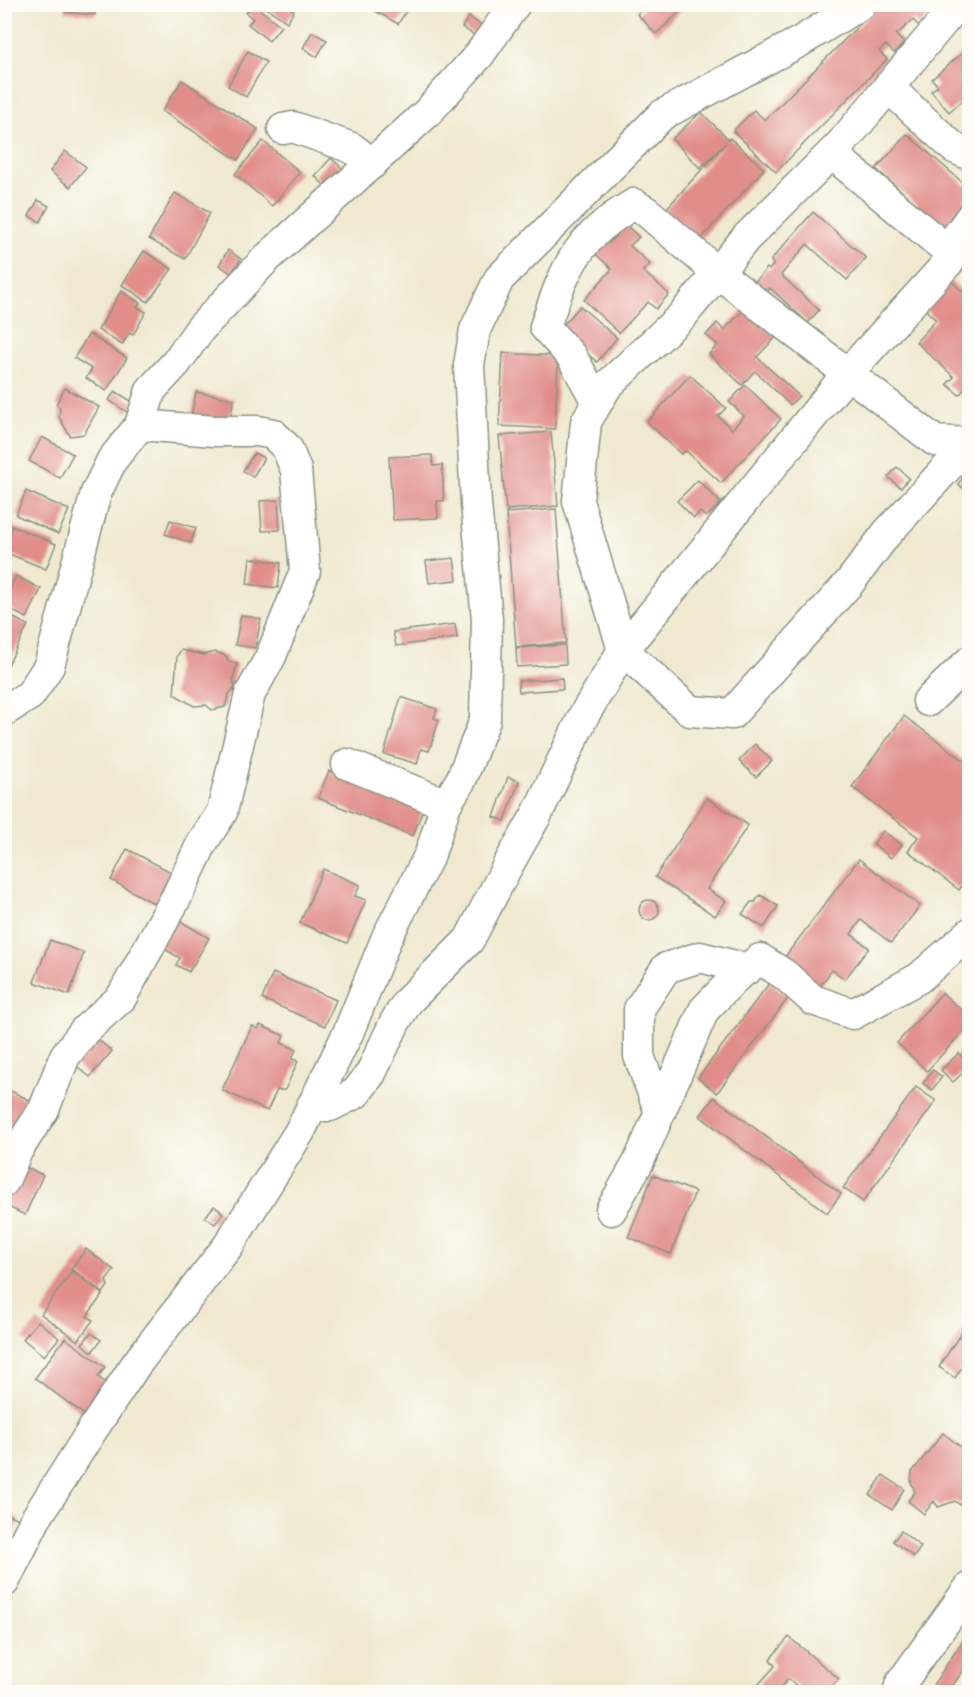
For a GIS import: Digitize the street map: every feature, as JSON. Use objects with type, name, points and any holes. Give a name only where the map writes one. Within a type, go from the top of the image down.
[{"type":"street","points":[[4,711],[30,695],[49,666],[96,493],[112,460],[140,425],[151,390],[176,363],[200,329],[266,260],[427,113],[479,55],[515,4]]},
{"type":"street","points":[[4,1582],[35,1520],[91,1432],[137,1363],[228,1246],[312,1106],[348,1033],[387,937],[430,854],[446,804],[461,780],[485,720],[487,618],[476,504],[469,365],[474,330],[483,308],[499,279],[662,115],[801,41],[861,4]]},
{"type":"street","points":[[958,4],[832,154],[746,238],[683,315],[607,386],[586,422],[579,501],[623,651],[690,711],[732,714],[850,582],[886,533],[969,443]]},
{"type":"street","points":[[888,87],[954,148],[969,154]]},
{"type":"street","points":[[283,129],[293,126],[352,148],[372,164]]},
{"type":"street","points":[[832,154],[957,259]]},
{"type":"street","points":[[597,402],[572,357],[545,327],[554,299],[578,249],[606,220],[634,204],[647,212],[718,273],[935,441],[969,443]]},
{"type":"street","points":[[312,1106],[330,1106],[356,1093],[370,1072],[408,1001],[469,940],[537,814],[584,715],[623,651],[847,374],[957,259],[969,218]]},
{"type":"street","points":[[4,1181],[16,1151],[31,1132],[44,1109],[65,1056],[85,1030],[121,998],[177,896],[202,843],[222,812],[250,694],[271,656],[305,571],[296,471],[287,448],[273,434],[258,431],[214,431],[140,425]]},
{"type":"street","points":[[928,701],[969,661]]},
{"type":"street","points":[[347,764],[446,804]]},
{"type":"street","points":[[611,1210],[639,1161],[704,1010],[747,969],[760,959],[785,975],[813,1000],[853,1014],[919,978],[969,933]]},
{"type":"street","points":[[660,1112],[639,1056],[639,1009],[666,968],[700,957],[747,969]]},
{"type":"street","points":[[898,1692],[901,1683],[969,1587]]},
{"type":"building","points":[[66,4],[96,4],[95,15],[65,12]]},
{"type":"building","points":[[253,4],[281,26],[269,41],[248,24],[253,19],[246,13]]},
{"type":"building","points":[[261,4],[284,4],[294,11],[287,22]]},
{"type":"building","points":[[880,4],[930,4],[935,11],[919,26],[913,20],[896,35],[904,43],[894,53],[886,45],[879,51],[887,59],[776,172],[733,131],[754,110],[765,120]]},
{"type":"building","points":[[371,5],[410,5],[398,24],[369,7]]},
{"type":"building","points":[[647,5],[687,5],[656,34],[637,14]]},
{"type":"building","points":[[469,17],[485,28],[478,38],[462,27]]},
{"type":"building","points":[[312,32],[327,40],[317,57],[303,48]]},
{"type":"building","points":[[248,51],[266,62],[246,97],[228,86]]},
{"type":"building","points":[[961,54],[970,61],[970,94],[949,112],[931,91],[938,86],[932,79]]},
{"type":"building","points":[[182,80],[258,129],[238,160],[162,111]]},
{"type":"building","points":[[701,112],[729,140],[730,138],[764,169],[699,241],[665,210],[726,143],[700,168],[672,139]]},
{"type":"building","points":[[907,134],[970,189],[965,199],[970,203],[970,208],[948,232],[876,169]]},
{"type":"building","points":[[263,141],[300,172],[272,206],[235,174]]},
{"type":"building","points":[[65,151],[86,167],[70,187],[50,171]]},
{"type":"building","points":[[331,158],[344,170],[327,188],[315,176]]},
{"type":"building","points":[[175,193],[210,213],[185,259],[149,239]]},
{"type":"building","points":[[38,200],[49,206],[40,222],[29,216]]},
{"type":"building","points":[[813,212],[866,258],[847,280],[807,244],[781,275],[819,310],[808,323],[770,288],[764,295],[752,285],[767,268],[769,270],[773,265],[771,260]]},
{"type":"building","points":[[626,225],[639,237],[630,246],[650,264],[643,271],[669,294],[656,309],[648,302],[619,333],[584,300],[612,269],[590,249],[602,236],[609,243]]},
{"type":"building","points":[[228,250],[241,259],[231,273],[219,265]]},
{"type":"building","points":[[144,251],[172,269],[148,302],[122,285]]},
{"type":"building","points":[[951,281],[970,298],[970,383],[959,395],[947,384],[954,377],[916,342],[936,320],[925,309]]},
{"type":"building","points":[[121,291],[140,303],[137,307],[146,312],[133,335],[129,333],[122,345],[98,330]]},
{"type":"building","points":[[580,306],[617,338],[597,362],[559,330]]},
{"type":"building","points":[[746,307],[777,336],[757,357],[799,396],[790,405],[755,371],[742,385],[709,354],[718,345],[706,335],[717,323],[724,330]]},
{"type":"building","points":[[89,334],[127,358],[106,391],[86,378],[92,369],[74,358]]},
{"type":"building","points":[[503,353],[558,356],[555,429],[499,426]]},
{"type":"building","points":[[690,375],[726,408],[718,416],[732,429],[744,416],[729,402],[745,385],[781,419],[721,483],[686,451],[681,454],[647,422]]},
{"type":"building","points":[[65,388],[99,407],[84,434],[70,436],[59,417],[60,408],[56,404]]},
{"type":"building","points":[[115,391],[134,403],[127,412],[109,400]]},
{"type":"building","points":[[196,392],[234,399],[229,423],[191,416]]},
{"type":"building","points":[[551,432],[558,506],[506,510],[499,436]]},
{"type":"building","points":[[42,437],[73,454],[60,478],[29,461]]},
{"type":"building","points":[[254,453],[264,458],[253,477],[243,471]]},
{"type":"building","points":[[432,455],[433,466],[442,465],[444,501],[437,501],[438,518],[393,520],[389,457]]},
{"type":"building","points":[[897,467],[909,478],[901,488],[888,477]]},
{"type":"building","points":[[965,475],[970,478],[970,493],[958,484]]},
{"type":"building","points":[[698,480],[721,503],[706,517],[700,512],[694,518],[677,501]]},
{"type":"building","points":[[26,491],[69,510],[58,534],[16,515]]},
{"type":"building","points":[[278,500],[280,530],[262,531],[260,501]]},
{"type":"building","points":[[556,509],[566,643],[516,647],[506,513]]},
{"type":"building","points":[[170,520],[196,528],[191,543],[165,534]]},
{"type":"building","points":[[12,526],[56,544],[46,569],[4,552]]},
{"type":"building","points":[[250,558],[281,563],[278,588],[247,584]]},
{"type":"building","points":[[454,558],[457,580],[429,583],[426,561]]},
{"type":"building","points":[[16,576],[41,589],[27,618],[4,607],[4,599]]},
{"type":"building","points":[[4,613],[28,625],[8,665],[4,664]]},
{"type":"building","points":[[241,615],[261,619],[255,648],[235,645]]},
{"type":"building","points":[[455,624],[457,638],[396,646],[393,632]]},
{"type":"building","points":[[565,645],[566,664],[517,667],[516,648]]},
{"type":"building","points":[[181,650],[204,655],[215,652],[237,664],[233,679],[235,688],[229,694],[225,707],[212,710],[206,705],[194,706],[174,694],[177,656]]},
{"type":"building","points":[[562,678],[563,689],[519,692],[518,681]]},
{"type":"building","points":[[401,697],[437,709],[434,718],[439,720],[429,751],[421,749],[417,764],[384,754]]},
{"type":"building","points":[[904,716],[970,765],[970,875],[959,890],[908,851],[918,837],[852,787]]},
{"type":"building","points":[[755,744],[772,761],[756,777],[739,761]]},
{"type":"building","points":[[329,771],[423,809],[413,836],[318,798]]},
{"type":"building","points":[[508,777],[519,781],[505,821],[494,817]]},
{"type":"building","points":[[707,798],[748,825],[707,889],[726,901],[715,916],[655,877]]},
{"type":"building","points":[[883,831],[902,845],[891,858],[873,844]]},
{"type":"building","points":[[127,849],[171,872],[155,904],[111,880]]},
{"type":"building","points":[[859,859],[920,906],[891,943],[861,920],[851,934],[869,948],[845,979],[832,970],[820,986],[784,958]]},
{"type":"building","points":[[323,869],[360,885],[355,896],[366,900],[347,943],[300,923]]},
{"type":"building","points":[[760,895],[778,906],[764,928],[742,914]]},
{"type":"building","points":[[649,900],[656,903],[659,910],[656,917],[649,920],[642,917],[639,910],[642,903]]},
{"type":"building","points":[[175,918],[209,938],[189,972],[176,965],[180,958],[159,946]]},
{"type":"building","points":[[50,940],[84,953],[69,995],[34,982]]},
{"type":"building","points":[[273,973],[336,1000],[325,1026],[262,999]]},
{"type":"building","points":[[770,982],[789,997],[717,1093],[698,1078]]},
{"type":"building","points":[[942,993],[970,1017],[970,1024],[927,1071],[897,1043]]},
{"type":"building","points":[[260,1025],[284,1036],[281,1043],[296,1049],[292,1059],[298,1061],[285,1090],[277,1090],[267,1111],[222,1090],[252,1026],[258,1029]]},
{"type":"building","points":[[96,1038],[112,1051],[90,1077],[74,1064]]},
{"type":"building","points":[[959,1053],[970,1066],[953,1082],[941,1070]]},
{"type":"building","points":[[933,1070],[942,1077],[932,1090],[923,1083]]},
{"type":"building","points":[[916,1087],[936,1101],[863,1202],[843,1188]]},
{"type":"building","points":[[7,1089],[35,1103],[27,1135],[4,1124],[4,1095]]},
{"type":"building","points":[[714,1097],[841,1194],[827,1213],[700,1116]]},
{"type":"building","points":[[18,1164],[43,1175],[25,1215],[4,1205],[4,1194]]},
{"type":"building","points":[[653,1175],[695,1192],[671,1254],[628,1237]]},
{"type":"building","points":[[214,1206],[223,1213],[215,1224],[205,1217]]},
{"type":"building","points":[[86,1249],[114,1270],[106,1281],[108,1286],[103,1293],[71,1269]]},
{"type":"building","points":[[72,1271],[103,1294],[87,1316],[93,1320],[78,1341],[41,1314]]},
{"type":"building","points":[[38,1321],[59,1338],[44,1356],[23,1339]]},
{"type":"building","points":[[966,1325],[970,1327],[970,1355],[955,1378],[939,1367]]},
{"type":"building","points":[[91,1333],[101,1340],[92,1352],[82,1344]]},
{"type":"building","points":[[65,1338],[105,1367],[98,1377],[109,1385],[86,1416],[35,1378]]},
{"type":"building","points":[[943,1433],[970,1454],[970,1493],[960,1505],[955,1501],[938,1507],[934,1501],[924,1514],[908,1501],[915,1492],[911,1482],[912,1472]]},
{"type":"building","points":[[883,1475],[904,1489],[892,1510],[870,1495]]},
{"type":"building","points":[[4,1513],[19,1519],[9,1543],[4,1541]]},
{"type":"building","points":[[901,1531],[921,1547],[914,1557],[893,1541]]},
{"type":"building","points":[[970,1630],[970,1661],[948,1692],[937,1692],[931,1688]]},
{"type":"building","points":[[789,1637],[839,1679],[827,1692],[805,1692],[788,1679],[777,1692],[767,1692],[758,1685],[775,1666],[770,1659]]}]
